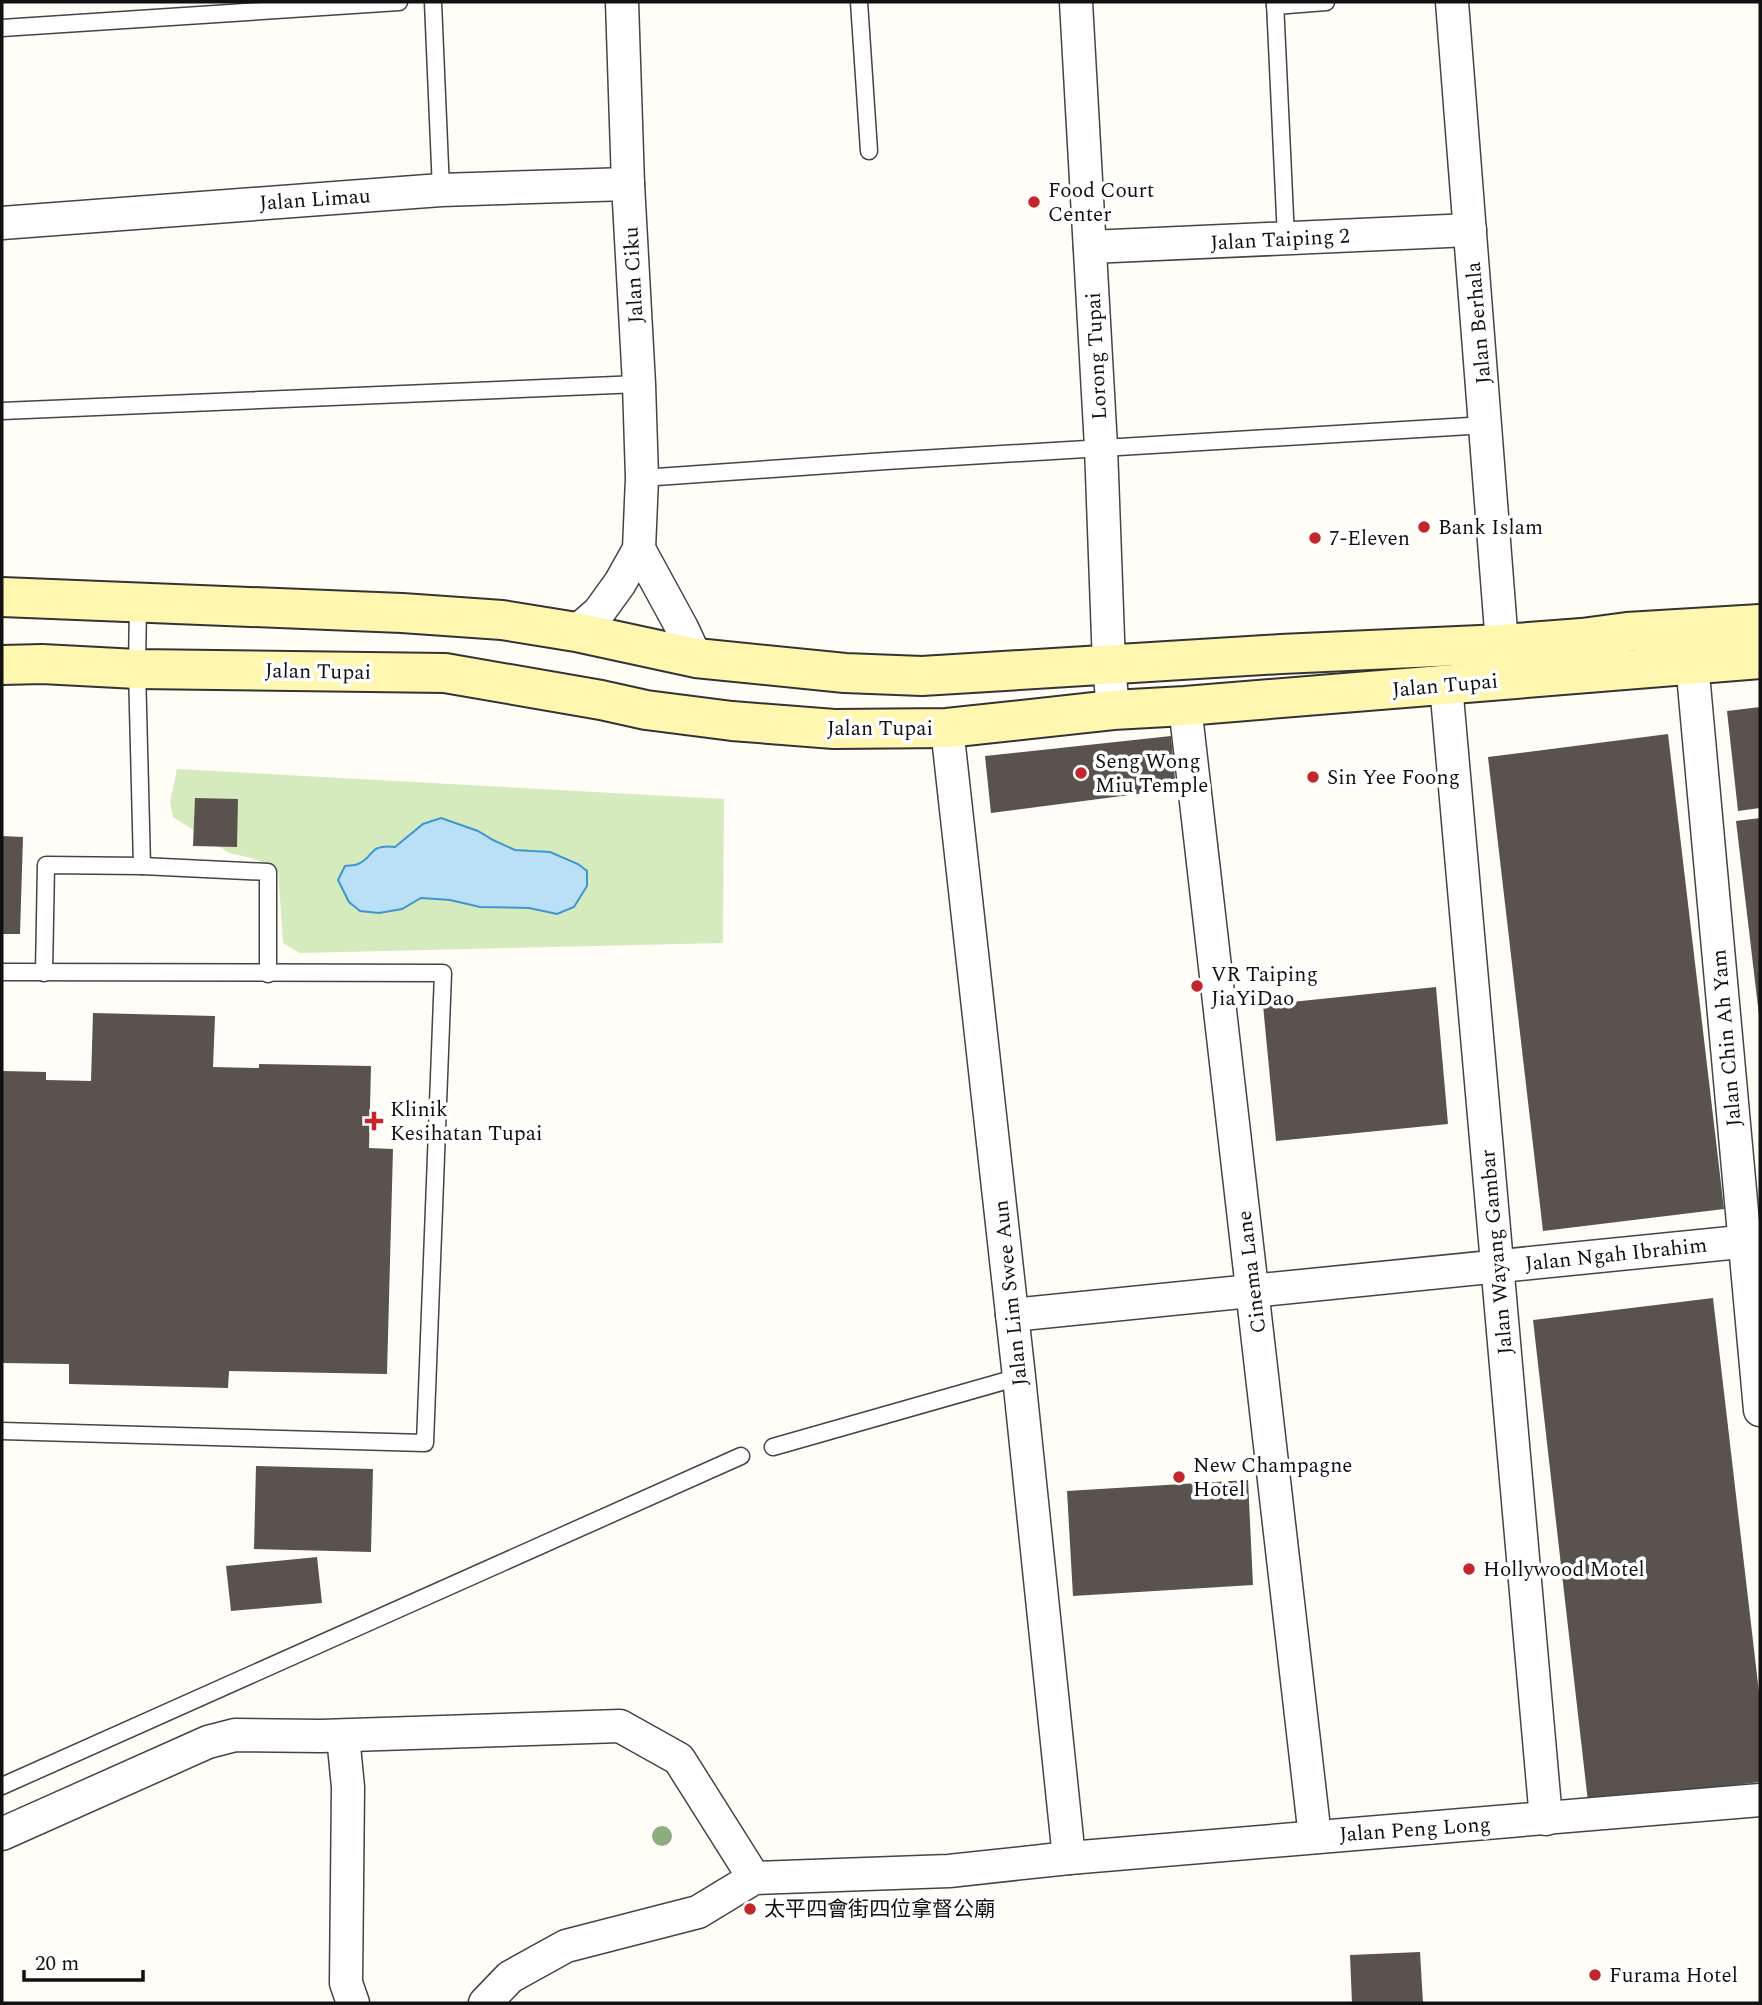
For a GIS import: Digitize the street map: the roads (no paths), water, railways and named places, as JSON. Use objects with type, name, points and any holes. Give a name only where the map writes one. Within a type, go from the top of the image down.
[{"type":"main road","name":"Jalan Tupai","points":[[2,597],[402,612],[502,620],[576,632],[696,658],[845,673],[922,676],[1502,644],[1627,632],[1760,624]]},
{"type":"main road","name":"Jalan Tupai","points":[[2,664],[137,669],[445,673],[646,710],[732,721],[834,729],[947,728],[1113,710],[1760,659]]},
{"type":"street","name":"Jalan Ciku","points":[[622,2],[642,478],[639,549]]},
{"type":"street","name":"Lorong Tupai","points":[[1076,2],[1113,710]]},
{"type":"street","name":"Jalan Berhala","points":[[1452,2],[1502,644]]},
{"type":"street","name":"Jalan Limau","points":[[2,223],[441,190],[628,184]]},
{"type":"street","name":"Jalan Taiping 2","points":[[1090,247],[1470,230]]},
{"type":"street","points":[[576,632],[599,612],[620,583],[639,549]]},
{"type":"street","points":[[639,549],[696,658]]},
{"type":"street","name":"Jalan Chin Ah Yam","points":[[1688,628],[1753,1240],[1760,1410]]},
{"type":"street","name":"Jalan Wayang Gambar","points":[[1446,685],[1546,1819]]},
{"type":"street","name":"Cinema Lane","points":[[1185,706],[1315,1837]]},
{"type":"street","name":"Jalan Lim Swee Aun","points":[[947,728],[1013,1315],[1069,1858]]},
{"type":"street","name":"Jalan Ngah Ibrahim","points":[[1013,1315],[1753,1240]]},
{"type":"street","points":[[2,1834],[208,1742],[235,1735],[343,1735],[620,1726],[679,1759],[754,1878],[698,1912],[566,1946],[510,1977],[485,2003]]},
{"type":"street","points":[[343,1735],[348,1787],[346,1983],[352,2003]]},
{"type":"street","name":"Jalan Peng Long","points":[[754,1878],[948,1871],[1069,1858],[1760,1800]]},
{"type":"lane","points":[[2,28],[399,2]]},
{"type":"lane","points":[[433,2],[441,190]]},
{"type":"lane","points":[[859,2],[869,152]]},
{"type":"lane","points":[[1286,239],[1275,4],[1326,2]]},
{"type":"lane","points":[[2,411],[639,384]]},
{"type":"lane","points":[[642,478],[1101,447],[1486,425]]},
{"type":"lane","points":[[138,603],[142,866]]},
{"type":"lane","points":[[44,972],[46,865],[268,872],[268,974]]},
{"type":"lane","points":[[2,972],[443,973],[425,1443],[2,1431]]},
{"type":"lane","points":[[773,1447],[1019,1377]]},
{"type":"lane","points":[[2,1786],[741,1456]]},
{"type":"water","points":[[441,818],[478,831],[515,850],[550,852],[578,864],[587,871],[587,886],[574,907],[557,914],[529,908],[480,907],[450,900],[421,898],[402,909],[379,913],[360,911],[349,902],[338,880],[345,866],[358,864],[380,847],[395,847],[423,824]]},
{"type":"place","name":"Food Court Center","points":[[1034,202]]},
{"type":"place","name":"Bank Islam","points":[[1424,527]]},
{"type":"place","name":"7-Eleven","points":[[1315,538]]},
{"type":"place","name":"Seng Wong Miu Temple","points":[[1081,773]]},
{"type":"place","name":"Sin Yee Foong","points":[[1313,777]]},
{"type":"place","name":"VR Taiping JiaYiDao","points":[[1197,986]]},
{"type":"place","name":"Klinik Kesihatan Tupai","points":[[374,1121]]},
{"type":"place","name":"New Champagne Hotel","points":[[1179,1477]]},
{"type":"place","name":"Hollywood Motel","points":[[1469,1569]]},
{"type":"place","name":"太平四會街四位拿督公廟","points":[[750,1909]]},
{"type":"place","name":"Furama Hotel","points":[[1595,1975]]}]
